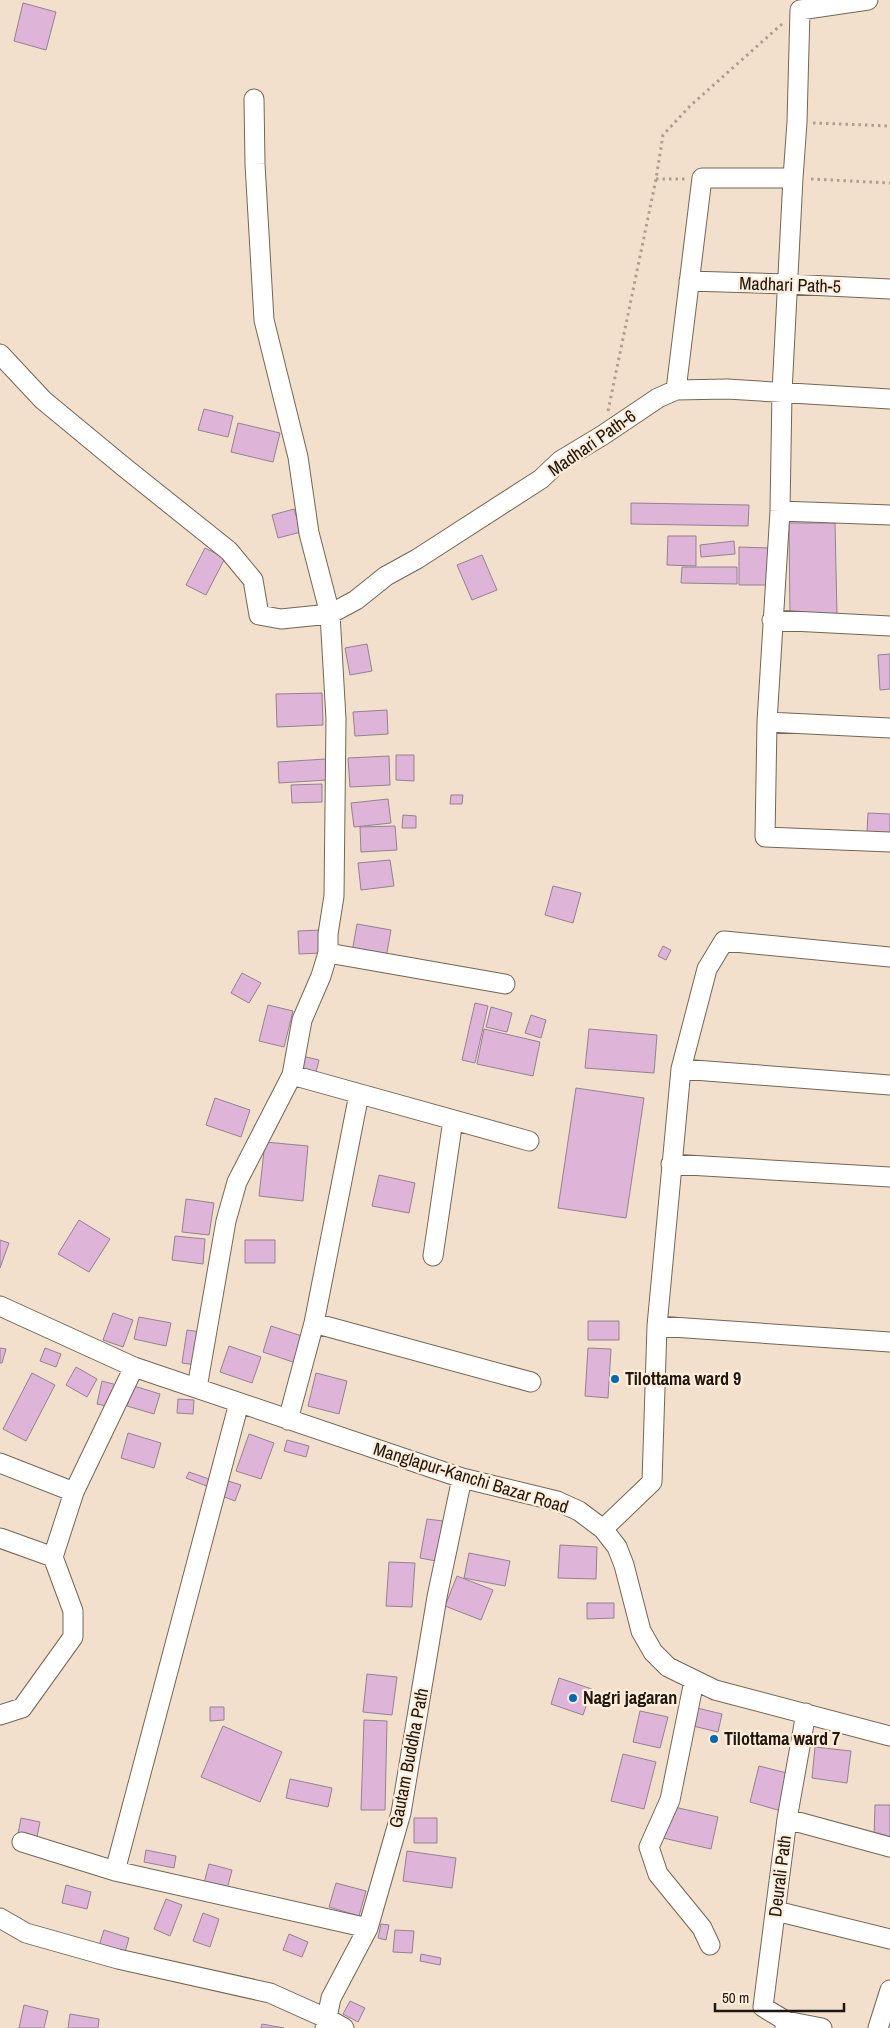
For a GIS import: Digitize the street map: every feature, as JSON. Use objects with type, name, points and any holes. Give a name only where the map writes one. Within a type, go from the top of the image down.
[{"type":"street","points":[[867,0],[800,10],[798,122],[793,178],[782,392],[780,511],[767,722],[765,837],[890,842]]},
{"type":"street","points":[[198,1388],[226,1221],[237,1182],[292,1075],[302,1020],[328,953],[328,934],[334,896],[336,719],[330,614],[309,533],[298,457],[264,320],[254,99]]},
{"type":"street","points":[[676,390],[702,178],[793,178]]},
{"type":"street","name":"Madhari Path-5","points":[[689,281],[890,289]]},
{"type":"street","points":[[0,354],[44,400],[154,492],[229,551],[253,580],[259,615],[281,619],[330,614]]},
{"type":"street","name":"Madhari Path-6","points":[[330,614],[356,600],[386,576],[426,554],[541,479],[560,461],[603,436],[658,398],[676,390],[727,389],[890,398]]},
{"type":"street","points":[[780,511],[890,515]]},
{"type":"street","points":[[772,620],[890,626]]},
{"type":"street","points":[[767,722],[890,728]]},
{"type":"street","points":[[604,1529],[652,1482],[657,1326],[671,1164],[682,1070],[707,969],[724,941],[890,957]]},
{"type":"street","points":[[328,953],[505,984]]},
{"type":"street","points":[[682,1070],[890,1085]]},
{"type":"street","points":[[292,1075],[529,1141]]},
{"type":"street","points":[[288,1420],[314,1323],[358,1094]]},
{"type":"street","points":[[432,1256],[453,1120]]},
{"type":"street","points":[[671,1164],[890,1177]]},
{"type":"street","name":"Manglapur-Kanchi Bazar Road","points":[[0,1306],[134,1368],[462,1478],[557,1501],[579,1511],[604,1529],[617,1547],[624,1565],[641,1631],[653,1652],[668,1666],[694,1681],[715,1690],[890,1736]]},
{"type":"street","points":[[314,1323],[530,1382]]},
{"type":"street","points":[[657,1326],[890,1342]]},
{"type":"street","points":[[0,1715],[22,1708],[73,1637],[73,1611],[53,1557],[74,1492],[134,1368]]},
{"type":"street","points":[[115,1871],[239,1403]]},
{"type":"street","points":[[0,1463],[74,1492]]},
{"type":"street","name":"Gautam Buddha Path","points":[[332,2025],[331,1998],[368,1928],[401,1813],[437,1597],[462,1478]]},
{"type":"street","points":[[0,1538],[53,1557]]},
{"type":"street","points":[[694,1681],[670,1800],[649,1846],[658,1874],[702,1928],[710,1946]]},
{"type":"street","name":"Deurali Path","points":[[785,2024],[763,2007],[787,1819],[806,1713]]},
{"type":"street","points":[[787,1819],[890,1848]]},
{"type":"street","points":[[22,1842],[115,1871],[368,1928]]},
{"type":"street","points":[[776,1911],[890,1940]]},
{"type":"street","points":[[0,1918],[26,1933],[118,1959],[270,1993],[332,2025]]},
{"type":"street","points":[[878,2028],[890,1990]]},
{"type":"street","points":[[785,2024],[822,2028]]},
{"type":"path","points":[[603,436],[664,135],[697,99],[780,25],[800,10]]},
{"type":"path","points":[[798,122],[890,126]]},
{"type":"path","points":[[656,179],[702,178]]},
{"type":"path","points":[[793,178],[890,183]]},
{"type":"building","points":[[23,3],[56,12],[46,50],[14,41]]},
{"type":"building","points":[[204,409],[233,416],[228,437],[198,430]]},
{"type":"building","points":[[238,423],[280,433],[273,462],[231,452]]},
{"type":"building","points":[[631,503],[749,505],[748,526],[631,524]]},
{"type":"building","points":[[294,509],[301,532],[278,538],[272,515]]},
{"type":"building","points":[[789,523],[835,523],[837,615],[790,616]]},
{"type":"building","points":[[668,536],[696,536],[696,566],[667,565]]},
{"type":"building","points":[[734,541],[735,554],[701,557],[700,545]]},
{"type":"building","points":[[739,547],[769,548],[769,585],[739,585]]},
{"type":"building","points":[[205,548],[225,558],[206,595],[186,585]]},
{"type":"building","points":[[482,555],[497,590],[472,600],[457,565]]},
{"type":"building","points":[[682,567],[737,567],[737,584],[681,583]]},
{"type":"building","points":[[367,644],[372,671],[350,675],[345,648]]},
{"type":"building","points":[[890,654],[890,689],[880,690],[878,655]]},
{"type":"building","points":[[322,693],[323,725],[277,727],[276,694]]},
{"type":"building","points":[[387,710],[388,734],[355,736],[353,712]]},
{"type":"building","points":[[396,755],[414,755],[414,781],[396,780]]},
{"type":"building","points":[[389,756],[390,785],[350,787],[348,758]]},
{"type":"building","points":[[326,759],[327,780],[279,783],[278,762]]},
{"type":"building","points":[[322,784],[322,802],[292,803],[291,785]]},
{"type":"building","points":[[451,795],[463,795],[462,804],[450,804]]},
{"type":"building","points":[[388,799],[391,823],[354,827],[351,803]]},
{"type":"building","points":[[868,813],[890,814],[890,833],[867,832]]},
{"type":"building","points":[[403,815],[416,816],[416,828],[402,828]]},
{"type":"building","points":[[395,826],[397,850],[361,852],[360,827]]},
{"type":"building","points":[[390,860],[394,886],[361,890],[358,863]]},
{"type":"building","points":[[553,886],[581,893],[573,923],[545,915]]},
{"type":"building","points":[[357,924],[391,930],[386,958],[352,952]]},
{"type":"building","points":[[321,930],[322,953],[299,954],[298,931]]},
{"type":"building","points":[[663,946],[671,950],[666,960],[658,956]]},
{"type":"building","points":[[242,973],[261,983],[249,1003],[231,993]]},
{"type":"building","points":[[475,1003],[488,1006],[475,1063],[462,1060]]},
{"type":"building","points":[[268,1005],[293,1011],[284,1047],[259,1041]]},
{"type":"building","points":[[491,1007],[512,1013],[507,1032],[486,1027]]},
{"type":"building","points":[[531,1015],[546,1020],[541,1038],[525,1033]]},
{"type":"building","points":[[484,1029],[540,1042],[533,1076],[477,1064]]},
{"type":"building","points":[[589,1029],[657,1035],[654,1073],[585,1068]]},
{"type":"building","points":[[302,1056],[319,1060],[316,1072],[299,1068]]},
{"type":"building","points":[[576,1088],[644,1098],[626,1218],[558,1208]]},
{"type":"building","points":[[215,1098],[250,1110],[241,1137],[206,1125]]},
{"type":"building","points":[[265,1142],[308,1146],[303,1201],[259,1196]]},
{"type":"building","points":[[379,1175],[415,1183],[409,1213],[372,1206]]},
{"type":"building","points":[[186,1199],[214,1203],[209,1235],[182,1232]]},
{"type":"building","points":[[79,1220],[110,1239],[89,1272],[58,1254]]},
{"type":"building","points":[[175,1236],[205,1239],[203,1264],[172,1260]]},
{"type":"building","points":[[0,1240],[9,1243],[0,1268]]},
{"type":"building","points":[[245,1240],[275,1240],[275,1263],[245,1263]]},
{"type":"building","points":[[113,1313],[133,1320],[123,1347],[103,1340]]},
{"type":"building","points":[[139,1317],[171,1323],[166,1346],[134,1339]]},
{"type":"building","points":[[588,1321],[619,1321],[619,1340],[588,1340]]},
{"type":"building","points":[[271,1326],[308,1338],[299,1364],[263,1352]]},
{"type":"building","points":[[187,1330],[201,1332],[196,1365],[182,1363]]},
{"type":"building","points":[[229,1346],[261,1357],[252,1383],[220,1372]]},
{"type":"building","points":[[0,1348],[6,1349],[2,1363],[0,1363]]},
{"type":"building","points":[[45,1348],[61,1354],[56,1367],[40,1361]]},
{"type":"building","points":[[588,1348],[611,1349],[608,1398],[585,1396]]},
{"type":"building","points":[[76,1367],[97,1379],[87,1397],[66,1385]]},
{"type":"building","points":[[32,1373],[55,1385],[26,1441],[3,1429]]},
{"type":"building","points":[[316,1373],[347,1381],[339,1414],[308,1406]]},
{"type":"building","points":[[102,1381],[117,1385],[111,1407],[97,1404]]},
{"type":"building","points":[[134,1386],[160,1394],[154,1414],[127,1406]]},
{"type":"building","points":[[178,1399],[194,1400],[193,1414],[177,1413]]},
{"type":"building","points":[[128,1433],[161,1443],[154,1468],[121,1458]]},
{"type":"building","points":[[249,1434],[274,1443],[261,1479],[236,1471]]},
{"type":"building","points":[[287,1440],[309,1446],[306,1457],[284,1451]]},
{"type":"building","points":[[189,1472],[212,1480],[209,1487],[186,1478]]},
{"type":"building","points":[[228,1481],[241,1485],[235,1501],[222,1496]]},
{"type":"building","points":[[427,1519],[443,1521],[436,1561],[420,1558]]},
{"type":"building","points":[[560,1545],[597,1547],[596,1579],[558,1578]]},
{"type":"building","points":[[469,1553],[510,1561],[505,1586],[464,1578]]},
{"type":"building","points":[[389,1562],[415,1563],[412,1607],[386,1606]]},
{"type":"building","points":[[457,1576],[493,1590],[481,1620],[445,1606]]},
{"type":"building","points":[[587,1603],[614,1603],[614,1618],[587,1619]]},
{"type":"building","points":[[367,1674],[397,1677],[392,1715],[363,1712]]},
{"type":"building","points":[[559,1678],[592,1689],[583,1715],[551,1704]]},
{"type":"building","points":[[210,1707],[224,1707],[224,1720],[210,1721]]},
{"type":"building","points":[[697,1708],[722,1714],[718,1732],[693,1726]]},
{"type":"building","points":[[640,1711],[668,1717],[660,1748],[633,1742]]},
{"type":"building","points":[[364,1720],[387,1721],[385,1810],[361,1810]]},
{"type":"building","points":[[223,1726],[282,1752],[260,1802],[201,1777]]},
{"type":"building","points":[[815,1747],[851,1751],[847,1783],[812,1778]]},
{"type":"building","points":[[623,1754],[656,1762],[644,1809],[611,1801]]},
{"type":"building","points":[[759,1766],[791,1774],[781,1811],[750,1802]]},
{"type":"building","points":[[290,1779],[332,1788],[328,1807],[286,1798]]},
{"type":"building","points":[[875,1805],[890,1805],[890,1839],[874,1838]]},
{"type":"building","points":[[670,1806],[718,1817],[711,1849],[663,1838]]},
{"type":"building","points":[[21,1818],[40,1822],[36,1842],[17,1839]]},
{"type":"building","points":[[414,1818],[437,1818],[437,1843],[414,1843]]},
{"type":"building","points":[[146,1850],[176,1856],[174,1868],[144,1862]]},
{"type":"building","points":[[407,1851],[456,1858],[452,1888],[403,1881]]},
{"type":"building","points":[[209,1864],[232,1870],[227,1889],[204,1883]]},
{"type":"building","points":[[336,1883],[366,1891],[359,1916],[329,1907]]},
{"type":"building","points":[[66,1885],[91,1892],[87,1909],[62,1903]]},
{"type":"building","points":[[166,1899],[182,1905],[170,1936],[154,1929]]},
{"type":"building","points":[[203,1913],[219,1919],[210,1947],[193,1941]]},
{"type":"building","points":[[381,1924],[389,1925],[386,1940],[378,1938]]},
{"type":"building","points":[[104,1930],[129,1938],[124,1956],[98,1949]]},
{"type":"building","points":[[395,1930],[414,1931],[412,1953],[393,1952]]},
{"type":"building","points":[[289,1934],[308,1942],[302,1957],[283,1950]]},
{"type":"building","points":[[421,1954],[441,1958],[440,1965],[420,1961]]},
{"type":"building","points":[[350,2001],[365,2008],[358,2022],[343,2014]]},
{"type":"building","points":[[24,2005],[48,2011],[44,2028],[19,2028]]},
{"type":"building","points":[[70,2014],[99,2019],[98,2028],[68,2028]]},
{"type":"building","points":[[262,2024],[284,2028],[261,2028]]},
{"type":"place","name":"Tilottama ward 9","points":[[615,1379]]},
{"type":"place","name":"Nagri jagaran","points":[[573,1698]]},
{"type":"place","name":"Tilottama ward 7","points":[[714,1739]]}]
